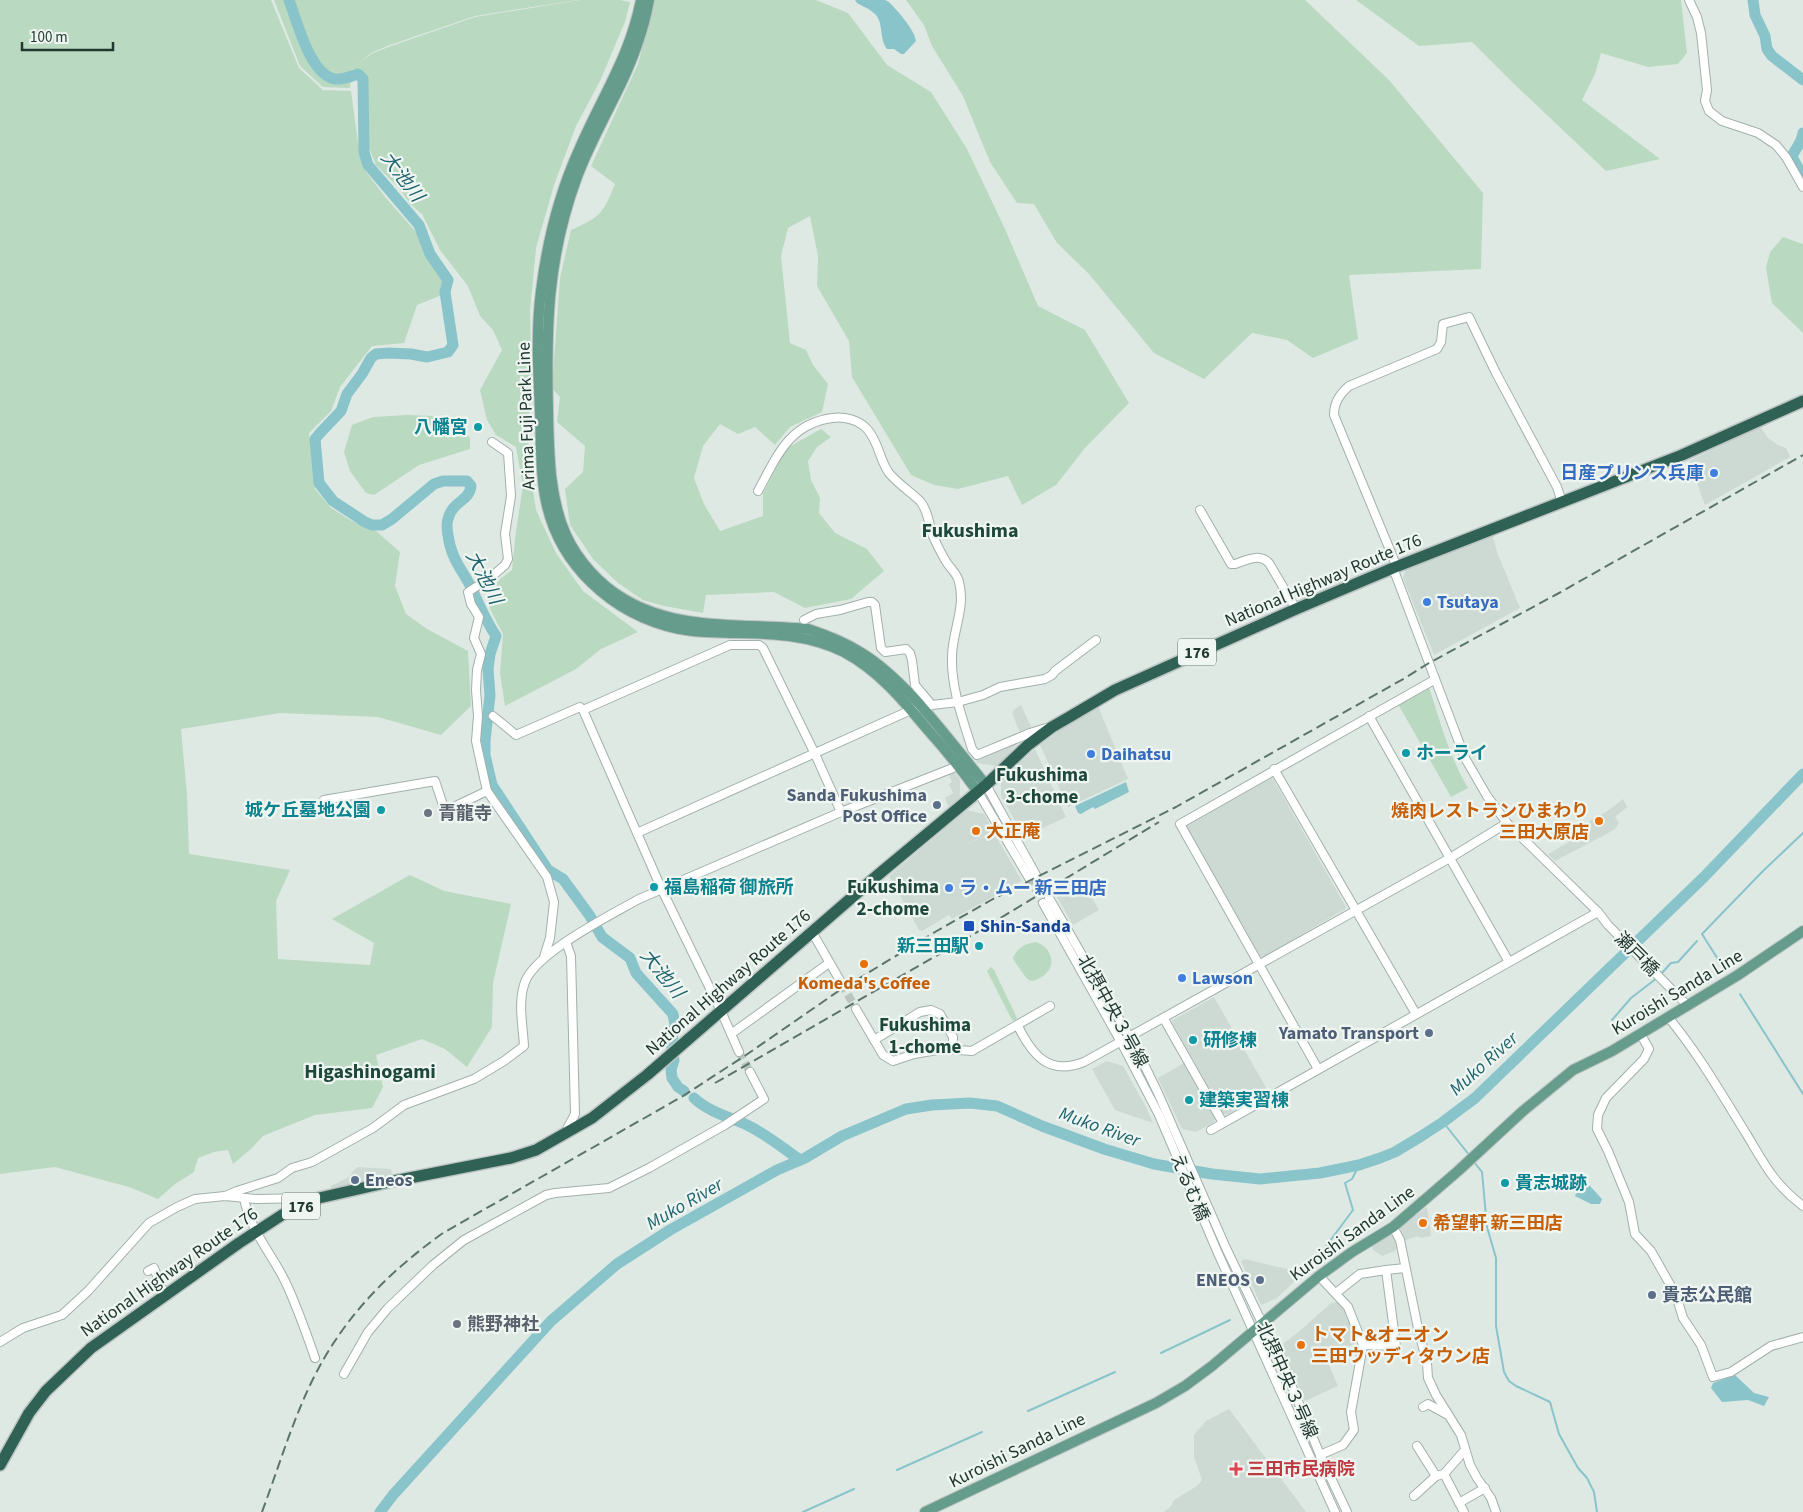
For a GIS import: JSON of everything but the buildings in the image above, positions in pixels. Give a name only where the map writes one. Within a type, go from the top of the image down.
[{"type":"highway","name":"National Highway Route 176","points":[[0,1465],[29,1413],[61,1375],[90,1348],[282,1215],[320,1198],[389,1182],[511,1158],[536,1150],[570,1132],[607,1108],[879,874],[982,789],[1028,744],[1052,727],[1115,690],[1296,609],[1682,455],[1803,401]]},
{"type":"main road","name":"Arima Fuji Park Line","points":[[641,0],[632,37],[621,65],[579,148],[568,175],[551,234],[540,295],[538,358],[542,477],[551,520],[559,539],[570,558],[584,576],[603,595],[621,608],[659,624],[680,630],[779,635],[805,639],[823,644],[857,660],[922,708],[957,764],[982,789]]},
{"type":"main road","name":"Arima Fuji Park Line","points":[[649,0],[639,40],[629,67],[587,150],[576,178],[566,209],[553,264],[549,297],[547,356],[549,447],[554,497],[566,535],[576,554],[608,588],[624,599],[646,610],[684,621],[808,629],[861,653],[882,668],[922,708],[982,789]]},
{"type":"main road","name":"Kuroishi Sanda Line","points":[[926,1512],[1156,1403],[1185,1386],[1254,1332],[1319,1276],[1352,1252],[1393,1227],[1523,1111],[1573,1070],[1612,1051],[1738,975],[1803,931]]},
{"type":"street","points":[[1689,0],[1698,16],[1707,90],[1705,101],[1709,111],[1722,121],[1758,133],[1776,145],[1786,157],[1803,187]]},
{"type":"street","name":"瀬戸橋","points":[[1562,502],[1557,487],[1496,373],[1469,317],[1443,324],[1441,342],[1437,349],[1349,386],[1339,395],[1334,408],[1334,414],[1395,568],[1434,680],[1465,758],[1487,796],[1507,823],[1598,912],[1608,925],[1687,1005]]},
{"type":"street","points":[[758,491],[787,440],[807,425],[819,420],[838,417],[849,419],[867,428],[875,440],[888,471],[924,508],[934,538],[959,581],[960,613],[952,655],[958,702],[972,749],[977,755],[1030,733],[1052,727]]},
{"type":"street","points":[[492,442],[508,453],[511,496],[505,534],[508,559],[505,565],[490,578],[468,592],[469,599],[479,618],[474,638],[481,654],[476,670],[479,716],[476,741],[488,792],[547,877],[554,902],[550,938],[544,957]]},
{"type":"street","points":[[1200,510],[1231,564],[1259,557],[1264,558],[1269,563],[1296,609]]},
{"type":"street","points":[[804,620],[816,614],[872,602],[875,605],[881,648],[885,652],[906,649],[910,653],[915,685],[922,708]]},
{"type":"street","points":[[637,833],[922,708],[958,702],[1000,687],[1045,679],[1096,640]]},
{"type":"street","points":[[582,710],[730,645],[759,645],[763,648],[841,812]]},
{"type":"street","points":[[1318,1069],[1180,824],[1434,680]]},
{"type":"street","points":[[493,716],[516,735],[580,707],[662,890],[739,1052]]},
{"type":"street","points":[[1369,716],[1509,962]]},
{"type":"street","points":[[225,1196],[278,1178],[292,1168],[312,1162],[373,1128],[404,1105],[474,1079],[504,1061],[524,1046],[522,1001],[524,984],[529,974],[544,957],[584,931],[639,899],[841,812],[953,768],[957,764]]},
{"type":"street","points":[[1274,769],[1416,1014]]},
{"type":"street","points":[[324,800],[435,781],[445,812],[488,792]]},
{"type":"street","points":[[982,789],[1033,876]]},
{"type":"street","points":[[1018,1026],[1029,1047],[1049,1064],[1066,1067],[1077,1065],[1164,1019],[1356,911],[1450,858],[1507,823]]},
{"type":"street","name":"北摂中央３号線","points":[[1163,1124],[1046,900],[1129,1038],[1158,1093],[1172,1127]]},
{"type":"street","points":[[1211,1130],[1598,912]]},
{"type":"street","points":[[812,932],[842,984]]},
{"type":"street","points":[[566,942],[571,956],[575,1114],[568,1127],[570,1132]]},
{"type":"street","points":[[731,1034],[829,963]]},
{"type":"street","points":[[856,1009],[882,1055],[893,1060],[923,1052],[953,1049],[972,1051],[1050,1006]]},
{"type":"street","points":[[874,1040],[920,1012],[931,1010],[940,1014],[953,1037],[953,1049]]},
{"type":"street","points":[[1668,1017],[1689,1041],[1773,1178],[1792,1198],[1803,1206]]},
{"type":"street","points":[[1164,1019],[1223,1123]]},
{"type":"street","points":[[1640,1033],[1649,1049],[1644,1059],[1606,1098],[1598,1114],[1597,1129],[1629,1202],[1635,1234],[1651,1250],[1676,1295],[1683,1318],[1701,1345],[1713,1378],[1731,1372],[1771,1346],[1803,1337]]},
{"type":"street","points":[[344,1374],[368,1332],[388,1308],[432,1265],[464,1240],[546,1195],[555,1192],[609,1188],[649,1168],[725,1125],[764,1099],[750,1072]]},
{"type":"street","name":"えるむ橋","points":[[1163,1124],[1217,1251]]},
{"type":"street","name":"えるむ橋","points":[[1172,1127],[1226,1248]]},
{"type":"street","points":[[0,1342],[22,1328],[62,1315],[88,1291],[149,1223],[177,1207],[195,1199],[225,1196],[244,1198],[320,1198]]},
{"type":"street","points":[[244,1198],[246,1210],[255,1232],[285,1281],[301,1317],[314,1358]]},
{"type":"street","points":[[1393,1227],[1400,1240],[1428,1378],[1436,1395],[1461,1434],[1465,1450],[1477,1478],[1492,1498],[1496,1512]]},
{"type":"street","name":"北摂中央３号線","points":[[1226,1248],[1288,1377],[1320,1455],[1347,1512]]},
{"type":"street","name":"北摂中央３号線","points":[[1217,1251],[1335,1512]]},
{"type":"street","points":[[148,1271],[154,1268],[165,1296]]},
{"type":"street","points":[[1336,1294],[1360,1274],[1405,1268]]},
{"type":"street","points":[[1363,1345],[1396,1346],[1386,1270]]},
{"type":"street","points":[[1319,1276],[1348,1307],[1363,1345],[1351,1412],[1354,1430],[1343,1445],[1320,1455]]},
{"type":"street","points":[[1423,1407],[1428,1404],[1450,1416]]},
{"type":"street","points":[[1417,1446],[1440,1475],[1464,1512]]},
{"type":"street","points":[[1414,1496],[1440,1475],[1465,1450]]},
{"type":"street","points":[[1459,1503],[1485,1488]]},
{"type":"shaded area","points":[[1760,426],[1768,438],[1786,448],[1790,457],[1705,505],[1689,461]]},
{"type":"shaded area","points":[[1492,533],[1497,552],[1520,608],[1434,655],[1403,578],[1406,569]]},
{"type":"shaded area","points":[[1021,705],[1033,731],[1021,735],[1012,713]]},
{"type":"shaded area","points":[[1098,706],[1128,779],[1068,807],[1040,745],[1068,724]]},
{"type":"shaded area","points":[[1018,742],[1005,759],[996,766],[976,761],[978,758]]},
{"type":"shaded area","points":[[1035,749],[1066,817],[1024,837],[1001,796],[1001,780]]},
{"type":"shaded area","points":[[952,770],[960,779],[960,797],[949,807],[945,798],[953,793],[949,784],[952,782],[948,773]]},
{"type":"shaded area","points":[[1269,776],[1272,777],[1346,907],[1263,957],[1260,956],[1186,824]]},
{"type":"shaded area","points":[[1623,799],[1627,807],[1615,817],[1619,823],[1614,830],[1555,861],[1548,854],[1588,831],[1585,824]]},
{"type":"shaded area","points":[[967,810],[984,814],[994,832],[958,847],[994,833],[1022,881],[952,919],[949,915],[922,931],[919,930],[889,876]]},
{"type":"shaded area","points":[[1083,882],[1099,910],[1073,925],[1057,897]]},
{"type":"shaded area","points":[[1214,997],[1268,1091],[1227,1115],[1223,1113],[1172,1022]]},
{"type":"shaded area","points":[[1107,1061],[1123,1066],[1153,1123],[1115,1110],[1092,1069]]},
{"type":"shaded area","name":"建築実習棟","points":[[1184,1063],[1215,1119],[1214,1122],[1196,1132],[1182,1129],[1158,1078]]},
{"type":"shaded area","name":"Eneos","points":[[358,1167],[391,1169],[392,1175],[331,1189],[331,1186],[349,1177]]},
{"type":"shaded area","points":[[1427,1207],[1431,1236],[1420,1238],[1418,1236],[1403,1241],[1400,1227]]},
{"type":"shaded area","points":[[1392,1234],[1397,1244],[1397,1248],[1394,1251],[1382,1256],[1373,1250],[1371,1245]]},
{"type":"shaded area","points":[[1245,1259],[1291,1270],[1300,1276],[1277,1298],[1261,1305],[1241,1261]]},
{"type":"shaded area","points":[[1338,1302],[1345,1309],[1359,1342],[1325,1356],[1338,1386],[1305,1401],[1280,1346],[1331,1303]]},
{"type":"shaded area","name":"三田市民病院","points":[[1229,1409],[1306,1512],[1164,1512],[1171,1506],[1174,1500],[1197,1486],[1202,1480],[1194,1457],[1194,1435],[1206,1421]]},
{"type":"green space","points":[[0,0],[271,0],[299,68],[323,90],[351,91],[358,143],[366,172],[416,232],[429,260],[443,280],[442,295],[417,305],[404,343],[372,346],[340,387],[331,411],[309,433],[315,489],[331,508],[352,521],[376,531],[400,552],[395,586],[406,614],[427,629],[468,651],[471,706],[441,735],[378,717],[280,713],[181,729],[187,795],[189,854],[290,870],[276,901],[278,959],[370,965],[374,943],[332,919],[410,875],[444,891],[511,904],[493,983],[492,1027],[467,1067],[445,1049],[422,1039],[376,1055],[383,1087],[372,1108],[315,1115],[263,1136],[233,1164],[228,1150],[214,1152],[198,1158],[194,1172],[175,1184],[158,1199],[129,1187],[55,1167],[0,1174]]},
{"type":"green space","points":[[274,0],[578,0],[475,16],[390,45],[371,53],[356,65],[371,54],[475,17],[580,0],[620,0],[630,2],[625,22],[600,81],[576,126],[554,185],[536,248],[530,311],[531,359],[528,459],[536,510],[556,553],[583,591],[638,632],[601,649],[576,669],[505,706],[500,673],[503,634],[490,609],[486,590],[512,570],[523,486],[516,447],[496,435],[487,420],[480,390],[502,350],[493,330],[480,316],[468,286],[440,250],[422,214],[410,204],[400,189],[376,165],[369,148],[365,79],[359,73],[354,72],[352,68],[350,88],[323,87],[300,66]]},
{"type":"green space","points":[[655,0],[816,0],[848,13],[887,65],[931,92],[967,149],[1005,229],[1038,306],[1085,330],[1129,403],[1085,448],[1056,485],[1022,505],[1008,476],[958,489],[934,485],[911,475],[852,377],[849,341],[817,286],[818,256],[810,216],[788,228],[781,256],[790,343],[806,350],[813,365],[828,384],[822,412],[790,427],[775,445],[755,427],[738,434],[720,424],[703,446],[694,478],[704,504],[720,531],[763,516],[763,493],[787,448],[821,429],[831,437],[817,447],[808,461],[811,480],[820,498],[819,513],[835,533],[867,549],[884,571],[851,599],[805,608],[774,592],[706,595],[703,613],[664,606],[643,600],[618,583],[593,559],[570,525],[565,489],[583,472],[585,446],[557,422],[560,397],[552,388],[560,278],[571,230],[595,218],[607,202],[615,184],[591,166],[638,64]]},
{"type":"green space","points":[[906,0],[1305,0],[1389,80],[1483,193],[1481,269],[1349,275],[1358,339],[1313,358],[1287,340],[1252,333],[1204,379],[1154,353],[1089,274],[1057,243],[1034,204],[1017,203],[990,162],[963,96],[932,46],[924,25]]},
{"type":"green space","points":[[1356,0],[1681,0],[1687,53],[1678,64],[1648,67],[1601,53],[1595,74],[1582,100],[1660,159],[1606,171],[1472,42],[1419,46]]},
{"type":"green space","points":[[1783,237],[1803,244],[1803,333],[1772,303],[1766,268],[1770,252]]},
{"type":"green space","points":[[407,415],[459,417],[463,419],[464,432],[470,438],[470,449],[419,465],[374,495],[366,493],[350,471],[344,452],[352,425],[373,417]]},
{"type":"green space","points":[[1429,687],[1450,751],[1468,788],[1451,797],[1398,704]]},
{"type":"green space","points":[[1036,942],[1042,945],[1049,953],[1051,964],[1046,974],[1032,981],[1025,977],[1013,958],[1022,947]]},
{"type":"green space","points":[[991,967],[1017,1018],[1015,1021],[1012,1020],[987,971]]},
{"type":"water","points":[[855,0],[885,0],[889,2],[909,26],[916,41],[904,54],[894,49],[887,49],[883,41],[878,18],[873,12]]},
{"type":"water","points":[[1126,782],[1129,792],[1095,809],[1093,807],[1081,814],[1078,813],[1075,806]]},
{"type":"water","points":[[1587,1185],[1602,1199],[1600,1204],[1591,1204],[1575,1196],[1576,1193]]},
{"type":"water","points":[[1735,1375],[1754,1393],[1769,1397],[1764,1406],[1748,1400],[1722,1402],[1711,1388],[1713,1383]]},
{"type":"waterway","name":"大池川","points":[[289,0],[300,33],[318,68],[326,75],[335,79],[358,74],[363,79],[364,152],[368,165],[419,225],[430,254],[448,280],[445,292],[453,345],[448,352],[427,357],[389,353],[376,354],[371,358],[347,394],[341,411],[315,439],[319,483],[333,501],[372,525],[382,525],[392,519],[434,484],[443,481],[467,481],[471,486],[467,495],[450,513],[447,527],[455,558],[496,636],[490,654],[488,669],[490,695],[485,741],[485,755],[492,785],[548,870],[563,879],[590,916],[602,937],[630,958],[636,973],[673,1014],[675,1025],[671,1044],[674,1060],[671,1070],[672,1078],[678,1087],[684,1091]]},
{"type":"waterway","points":[[1753,0],[1755,15],[1765,36],[1767,49],[1772,56],[1803,80]]},
{"type":"waterway","points":[[1803,133],[1801,141],[1792,157],[1803,177]]},
{"type":"waterway","name":"Muko River","points":[[380,1512],[393,1495],[551,1321],[617,1264],[670,1230],[777,1170],[805,1158],[842,1136],[906,1109],[932,1105],[970,1103],[997,1106],[1042,1126],[1104,1149],[1154,1164],[1212,1174],[1260,1179],[1320,1173],[1359,1165],[1395,1152],[1443,1122],[1475,1098],[1704,877],[1803,774]]},
{"type":"waterway","points":[[1721,964],[1702,934],[1803,833]]},
{"type":"waterway","points":[[1661,974],[1671,963],[1678,962],[1697,941]]},
{"type":"waterway","points":[[1612,1020],[1631,998],[1657,978]]},
{"type":"waterway","points":[[1740,994],[1803,1094]]},
{"type":"waterway","name":"大池川","points":[[694,1098],[713,1111],[761,1133],[800,1160]]},
{"type":"waterway","points":[[1443,1122],[1470,1156]]},
{"type":"waterway","points":[[1474,1162],[1482,1172],[1487,1227],[1496,1258],[1496,1326],[1504,1372],[1509,1381],[1516,1386],[1550,1402],[1559,1434],[1594,1492],[1597,1512]]},
{"type":"waterway","points":[[1315,1261],[1353,1210],[1345,1183],[1352,1179],[1359,1165]]},
{"type":"waterway","points":[[1161,1353],[1230,1320]]},
{"type":"waterway","points":[[1028,1411],[1115,1372]]},
{"type":"waterway","points":[[897,1470],[982,1432]]},
{"type":"waterway","points":[[803,1512],[854,1489]]},
{"type":"tunnel","points":[[1036,875],[1049,898]]},
{"type":"tunnel","points":[[1029,878],[1043,903]]},
{"type":"tunnel","points":[[842,984],[856,1009]]},
{"type":"tunnel","points":[[739,1052],[750,1072]]},
{"type":"railway","points":[[262,1512],[304,1399],[323,1360],[337,1338],[351,1318],[384,1282],[443,1233],[683,1096],[840,990],[935,932],[993,899],[1176,807],[1429,663],[1559,593],[1803,455]]},
{"type":"railway","points":[[715,1083],[974,934],[1159,822]]},
{"type":"place","name":"八幡宮","points":[[478,427]]},
{"type":"place","name":"日産プリンス兵庫","points":[[1714,473]]},
{"type":"place","name":"Tsutaya","points":[[1427,602]]},
{"type":"place","name":"ホーライ","points":[[1406,753]]},
{"type":"place","name":"Daihatsu","points":[[1091,754]]},
{"type":"place","name":"Sanda Fukushima Post Office","points":[[937,805]]},
{"type":"place","name":"城ケ丘墓地公園","points":[[381,810]]},
{"type":"place","name":"青龍寺","points":[[428,813]]},
{"type":"place","name":"焼肉レストランひまわり 三田大原店","points":[[1599,821]]},
{"type":"place","name":"大正庵","points":[[976,831]]},
{"type":"place","name":"福島稲荷 御旅所","points":[[654,887]]},
{"type":"place","name":"ラ・ムー 新三田店","points":[[949,888]]},
{"type":"place","name":"Shin-Sanda","points":[[969,926]]},
{"type":"place","name":"新三田駅","points":[[979,946]]},
{"type":"place","name":"Komeda's Coffee","points":[[864,964]]},
{"type":"place","name":"Lawson","points":[[1182,978]]},
{"type":"place","name":"Yamato Transport","points":[[1429,1033]]},
{"type":"place","name":"研修棟","points":[[1193,1040]]},
{"type":"place","name":"建築実習棟","points":[[1189,1100]]},
{"type":"place","name":"Eneos","points":[[355,1180]]},
{"type":"place","name":"貴志城跡","points":[[1505,1183]]},
{"type":"place","name":"希望軒 新三田店","points":[[1423,1223]]},
{"type":"place","name":"ENEOS","points":[[1260,1280]]},
{"type":"place","name":"貴志公民館","points":[[1652,1295]]},
{"type":"place","name":"熊野神社","points":[[457,1324]]},
{"type":"place","name":"トマト&オニオン 三田ウッディタウン店","points":[[1301,1345]]},
{"type":"place","name":"三田市民病院","points":[[1236,1469]]},
{"type":"district","name":"Fukushima","points":[[970,530]]},
{"type":"district","name":"Fukushima 3-chome","points":[[1042,785]]},
{"type":"district","name":"Fukushima 2-chome","points":[[893,897]]},
{"type":"district","name":"Fukushima 1-chome","points":[[925,1035]]},
{"type":"district","name":"Higashinogami","points":[[370,1071]]}]
